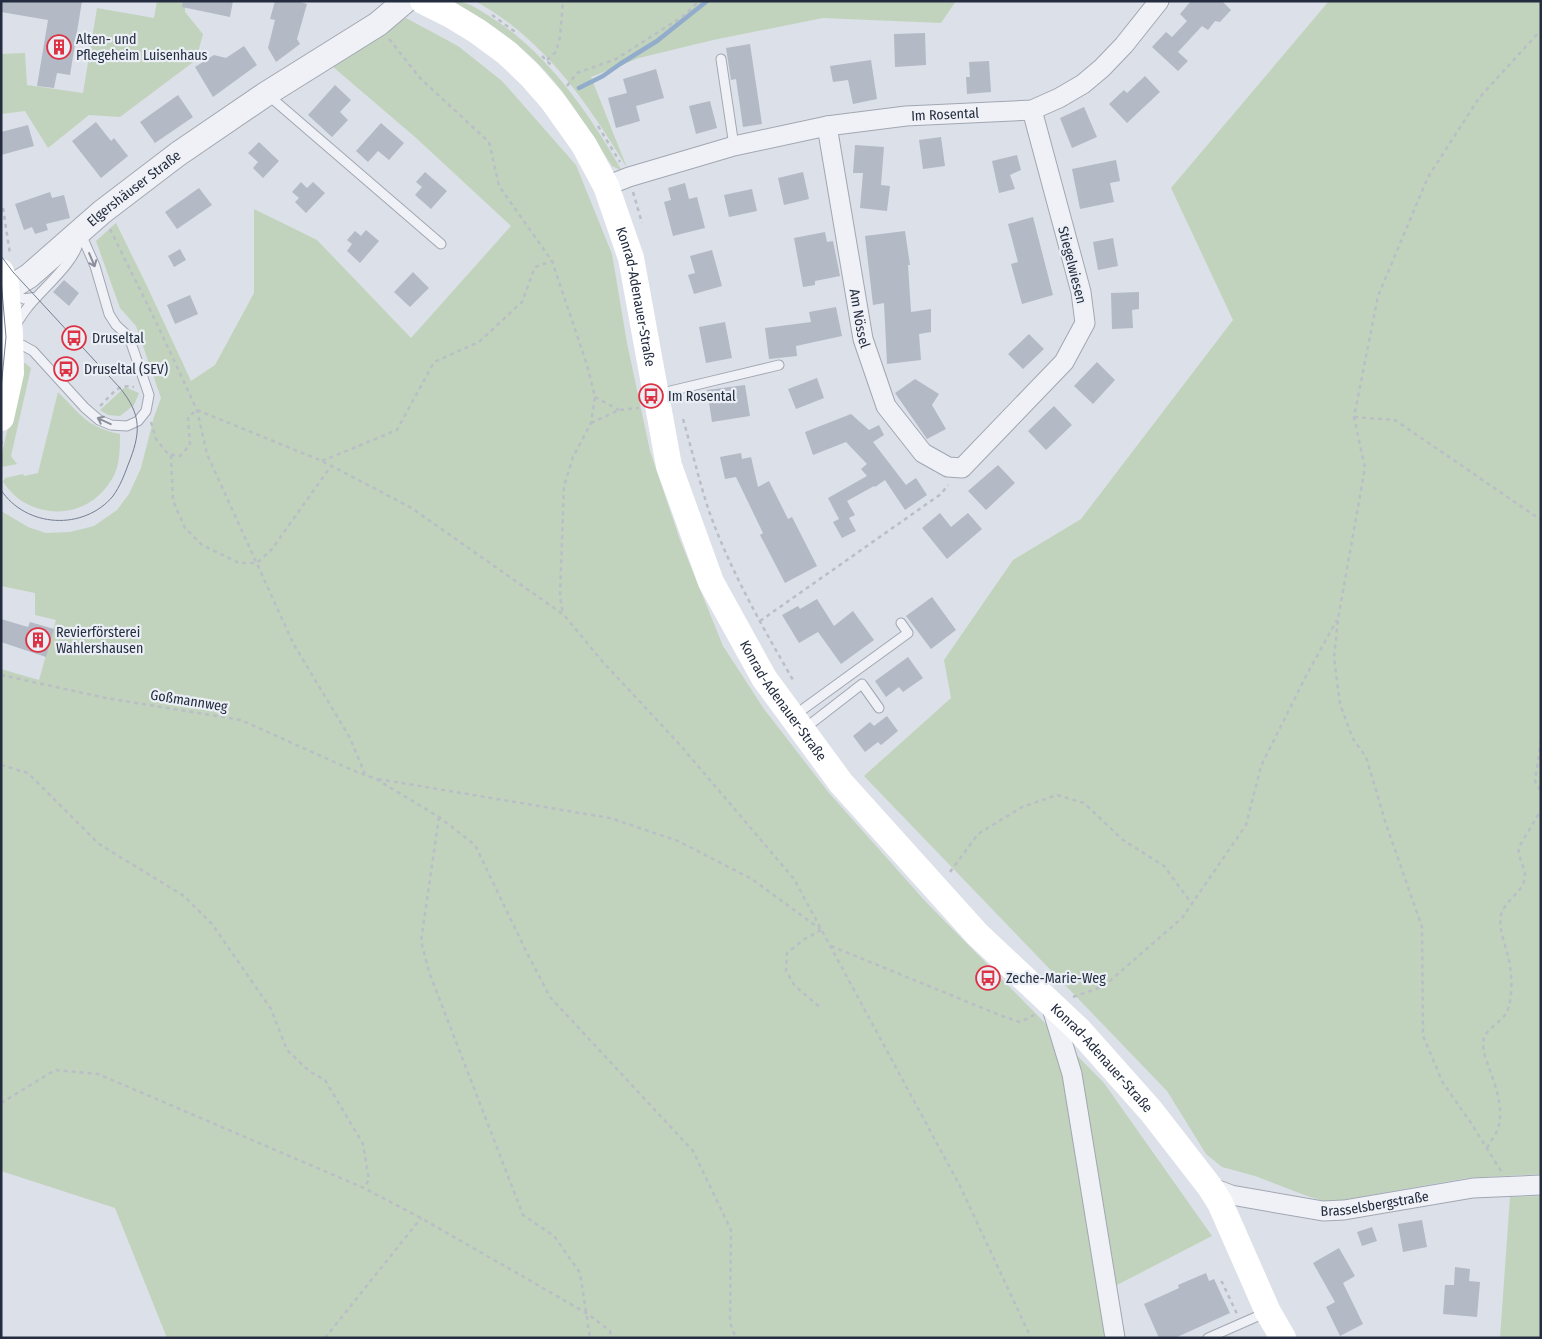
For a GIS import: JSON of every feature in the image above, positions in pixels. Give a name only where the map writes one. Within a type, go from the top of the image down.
[{"type":"main road","name":"Konrad-Adenauer-Straße","points":[[423,1],[477,31],[507,53],[552,100],[584,146],[617,182],[631,258],[663,397],[670,466],[711,582],[764,678],[841,783],[976,934],[1078,1030],[1151,1111],[1210,1187],[1220,1203],[1268,1312],[1283,1338]]},
{"type":"main road","points":[[1,418],[11,373],[7,347],[4,279]]},
{"type":"street","name":"Elgershäuser Straße","points":[[4,279],[16,284],[29,276],[102,212],[178,154],[266,94],[378,24],[405,1]]},
{"type":"street","name":"Im Rosental","points":[[617,182],[734,146],[828,126],[906,116],[1032,110],[1059,98],[1083,84],[1124,45],[1159,1]]},
{"type":"street","name":"Stiegelwiesen","points":[[962,468],[1064,362],[1085,323],[1081,292],[1032,110]]},
{"type":"street","name":"Am Nössel","points":[[828,126],[863,338],[886,406],[923,453],[948,467],[962,468]]},
{"type":"street","points":[[1051,1004],[1072,1074],[1115,1338]]},
{"type":"street","name":"Brasselsbergstraße","points":[[1210,1187],[1231,1195],[1323,1211],[1344,1210],[1473,1188],[1541,1185]]},
{"type":"lane","points":[[721,59],[734,146]]},
{"type":"lane","points":[[266,94],[441,244]]},
{"type":"lane","points":[[7,347],[37,296],[73,256],[78,245],[80,232]]},
{"type":"lane","points":[[7,347],[22,345],[33,352],[99,420],[111,425],[127,426],[138,422],[146,411],[149,395],[129,337],[116,325],[109,314],[95,266],[80,232]]},
{"type":"lane","points":[[4,279],[10,291],[19,297],[24,299],[37,296]]},
{"type":"lane","points":[[663,397],[779,365]]},
{"type":"lane","points":[[797,724],[908,633],[901,623]]},
{"type":"lane","points":[[797,724],[862,684],[879,708]]},
{"type":"lane","points":[[1208,1338],[1268,1312]]},
{"type":"path","points":[[552,67],[547,60],[556,52],[560,38],[563,1]]},
{"type":"path","points":[[567,86],[577,73],[616,59],[682,17],[699,1]]},
{"type":"path","points":[[378,24],[421,78],[489,142],[498,186],[552,261],[587,365],[595,397],[591,423],[573,457],[564,486],[560,596],[564,615]]},
{"type":"path","points":[[1509,1187],[1487,1148],[1443,1083],[1423,1036],[1422,927],[1386,824],[1366,757],[1354,739],[1340,704],[1334,658],[1338,619],[1365,468],[1354,418],[1378,296],[1428,177],[1479,98],[1541,30]]},
{"type":"path","points":[[562,80],[572,92]]},
{"type":"path","points":[[598,126],[617,182],[643,223]]},
{"type":"path","points":[[102,212],[158,324],[197,410],[207,454],[293,642],[350,738],[365,774]]},
{"type":"path","points":[[322,462],[397,430],[434,362],[479,342],[522,302],[535,266],[552,261]]},
{"type":"path","points":[[92,414],[114,392],[125,385],[135,387],[149,395]]},
{"type":"path","points":[[595,397],[619,410]]},
{"type":"path","points":[[591,423],[619,410],[663,397],[725,550],[760,621],[794,681]]},
{"type":"path","points":[[153,425],[156,439],[168,454],[180,456],[190,445],[188,417],[197,410]]},
{"type":"path","points":[[197,410],[332,466],[410,507],[564,615],[602,661],[681,746],[794,879],[960,1186],[1031,1338]]},
{"type":"path","points":[[1354,418],[1395,420],[1541,520]]},
{"type":"path","points":[[172,455],[173,501],[185,528],[202,545],[239,563],[257,563],[272,549],[332,466]]},
{"type":"path","points":[[760,621],[941,494],[962,468]]},
{"type":"path","points":[[831,946],[1020,1022],[1051,1004],[1104,986],[1182,918],[1246,825],[1261,766],[1307,674],[1338,619]]},
{"type":"path","name":"Goßmannweg","points":[[1,675],[106,698],[242,720],[376,779]]},
{"type":"path","points":[[1541,740],[1535,781],[1541,792]]},
{"type":"path","points":[[1,765],[28,773],[99,844],[184,896],[212,924],[271,1009],[287,1050],[309,1071],[325,1080],[363,1144],[370,1180],[364,1188]]},
{"type":"path","points":[[376,779],[610,818],[678,841],[752,879],[821,930]]},
{"type":"path","points":[[376,779],[439,817],[475,845],[550,997],[693,1151],[731,1230],[730,1323],[736,1338]]},
{"type":"path","points":[[946,877],[978,834],[1022,807],[1057,795],[1084,803],[1123,840],[1164,866],[1192,904]]},
{"type":"path","points":[[1487,1148],[1497,1130],[1501,1111],[1484,1053],[1484,1038],[1490,1029],[1501,1021],[1508,1009],[1510,995],[1510,972],[1501,930],[1501,914],[1521,889],[1525,876],[1518,852],[1519,847],[1541,810]]},
{"type":"path","points":[[439,817],[421,942],[429,972],[523,1216],[554,1236],[580,1273],[588,1314],[590,1338]]},
{"type":"path","points":[[821,930],[803,940],[787,953],[786,971],[795,986],[822,1009]]},
{"type":"path","points":[[1,1104],[55,1070],[98,1074],[364,1188],[421,1218],[588,1314],[610,1331],[611,1338]]},
{"type":"path","points":[[325,1338],[421,1218]]},
{"type":"path","points":[[1221,1283],[1236,1311]]},
{"type":"green space","points":[[157,1],[185,1],[185,12],[203,34],[196,60],[120,117],[89,115],[48,148],[25,111],[1,114],[1,54],[25,53],[27,85],[83,93],[97,8],[154,18]]},
{"type":"green space","points":[[451,1],[462,2],[476,8],[530,47],[565,85],[581,106],[622,171],[612,166],[564,94],[536,61],[502,32]]},
{"type":"green space","points":[[475,1],[956,1],[941,23],[823,18],[713,40],[639,58],[591,77],[627,168],[580,96],[543,53],[499,16]]},
{"type":"green space","points":[[1329,1],[1541,1],[1541,1174],[1467,1178],[1342,1200],[1324,1201],[1255,1176],[1222,1167],[1206,1154],[1167,1091],[864,776],[951,698],[944,660],[1013,560],[1081,519],[1233,320],[1171,188]]},
{"type":"green space","points":[[406,18],[458,46],[502,81],[576,165],[612,254],[627,343],[650,451],[680,540],[723,646],[764,709],[829,793],[925,901],[1104,1083],[1212,1236],[1113,1287],[1122,1338],[167,1338],[115,1208],[1,1171],[1,669],[39,680],[56,620],[35,615],[35,593],[1,586],[1,511],[28,527],[46,533],[70,532],[94,526],[117,510],[129,494],[141,468],[154,417],[161,398],[136,326],[120,308],[96,241],[116,223],[191,381],[215,365],[254,293],[254,209],[317,240],[411,338],[511,226],[415,137],[332,66]]},
{"type":"green space","points":[[25,363],[31,368],[11,456],[17,464],[2,467],[1,457],[23,364]]},
{"type":"green space","points":[[125,387],[139,393],[134,405],[120,416],[108,415],[100,410]]},
{"type":"green space","points":[[58,392],[79,414],[92,424],[120,434],[120,451],[117,469],[112,479],[95,499],[73,509],[49,511],[25,503],[13,494],[3,482],[5,478],[38,473]]},
{"type":"green space","points":[[1541,1196],[1541,1338],[1500,1338],[1510,1197]]},
{"type":"building","name":"Alten- und Pflegeheim Luisenhaus","points":[[1,1],[82,1],[70,75],[57,73],[54,88],[37,86],[48,20],[1,12]]},
{"type":"building","points":[[183,1],[233,1],[230,17],[182,7]]},
{"type":"building","points":[[275,1],[297,1],[307,4],[297,39],[300,44],[276,62],[268,48],[275,20],[270,19]]},
{"type":"building","points":[[1191,1],[1222,1],[1231,10],[1220,22],[1215,21],[1208,30],[1202,26],[1178,52],[1188,61],[1178,71],[1152,47],[1166,32],[1172,37],[1187,21],[1180,14]]},
{"type":"building","points":[[925,33],[926,65],[895,67],[894,34]]},
{"type":"building","points":[[750,44],[762,124],[743,127],[736,79],[731,80],[726,48]]},
{"type":"building","points":[[244,46],[257,65],[213,97],[195,67],[214,55],[226,58]]},
{"type":"building","points":[[871,60],[877,99],[853,104],[848,80],[833,82],[830,66]]},
{"type":"building","points":[[989,61],[991,92],[967,94],[966,77],[970,77],[969,62]]},
{"type":"building","points":[[656,69],[664,98],[636,106],[640,121],[616,128],[608,98],[627,93],[623,79]]},
{"type":"building","points":[[1145,76],[1160,92],[1127,123],[1109,104],[1124,90],[1127,93]]},
{"type":"building","points":[[335,85],[351,100],[340,112],[348,120],[332,137],[308,115]]},
{"type":"building","points":[[178,95],[193,117],[155,143],[140,122]]},
{"type":"building","points":[[710,101],[717,128],[696,134],[689,106]]},
{"type":"building","points":[[1084,107],[1097,137],[1072,148],[1060,118]]},
{"type":"building","points":[[96,122],[111,141],[114,138],[128,156],[101,178],[72,141]]},
{"type":"building","points":[[381,123],[404,143],[389,160],[378,151],[368,162],[356,151]]},
{"type":"building","points":[[28,125],[34,146],[1,155],[1,132]]},
{"type":"building","points":[[941,137],[945,166],[923,169],[919,140]]},
{"type":"building","points":[[259,142],[279,161],[263,178],[253,168],[258,162],[248,153]]},
{"type":"building","points":[[855,145],[884,147],[881,185],[890,186],[887,211],[860,208],[863,173],[853,173]]},
{"type":"building","points":[[1017,155],[1021,170],[1010,175],[1015,189],[999,193],[992,161]]},
{"type":"building","points":[[1116,160],[1120,181],[1110,183],[1114,202],[1080,209],[1072,169]]},
{"type":"building","points":[[425,172],[447,191],[431,209],[415,195],[422,187],[416,182]]},
{"type":"building","points":[[803,172],[809,199],[784,205],[778,178]]},
{"type":"building","points":[[301,182],[307,188],[313,182],[325,193],[306,213],[295,202],[299,198],[292,192]]},
{"type":"building","points":[[685,183],[689,199],[697,197],[705,228],[673,236],[664,202],[671,200],[668,188]]},
{"type":"building","points":[[199,188],[212,205],[177,229],[165,212]]},
{"type":"building","points":[[752,189],[757,211],[729,217],[724,195]]},
{"type":"building","points":[[50,192],[52,198],[64,195],[70,218],[46,224],[48,230],[35,234],[32,227],[24,230],[15,204]]},
{"type":"building","points":[[1033,217],[1053,295],[1022,304],[1011,264],[1018,262],[1008,224]]},
{"type":"building","points":[[366,230],[379,241],[360,263],[347,251],[352,244],[347,240],[355,231],[361,236]]},
{"type":"building","points":[[905,231],[910,265],[908,265],[911,312],[931,309],[931,332],[919,334],[921,360],[887,364],[884,303],[873,305],[865,236]]},
{"type":"building","points":[[825,232],[827,242],[833,241],[840,276],[815,281],[815,285],[803,287],[794,238]]},
{"type":"building","points":[[1113,238],[1118,266],[1098,270],[1093,242]]},
{"type":"building","points":[[180,249],[186,260],[174,267],[168,256]]},
{"type":"building","points":[[712,250],[722,286],[694,294],[688,275],[695,273],[690,256]]},
{"type":"building","points":[[413,272],[429,288],[410,307],[394,292]]},
{"type":"building","points":[[64,280],[79,293],[69,306],[53,292]]},
{"type":"building","points":[[1139,292],[1139,309],[1132,310],[1133,328],[1112,329],[1111,293]]},
{"type":"building","points":[[190,295],[198,314],[175,324],[167,305]]},
{"type":"building","points":[[836,307],[842,336],[796,346],[797,356],[769,359],[765,328],[811,322],[809,312]]},
{"type":"building","points":[[725,322],[732,358],[706,363],[699,327]]},
{"type":"building","points":[[1029,334],[1044,349],[1023,369],[1008,354]]},
{"type":"building","points":[[1097,362],[1115,380],[1093,404],[1074,386]]},
{"type":"building","points":[[817,378],[824,398],[796,409],[788,389]]},
{"type":"building","points":[[915,379],[939,394],[932,405],[946,429],[927,439],[895,393]]},
{"type":"building","points":[[745,385],[750,416],[712,422],[707,390]]},
{"type":"building","points":[[1054,406],[1072,425],[1046,450],[1028,431]]},
{"type":"building","points":[[851,414],[869,430],[879,425],[884,435],[873,442],[906,485],[916,478],[927,495],[905,510],[885,480],[847,501],[855,515],[849,518],[856,531],[842,538],[833,522],[839,519],[828,498],[867,476],[861,469],[867,464],[846,442],[813,455],[805,432]]},
{"type":"building","points":[[741,453],[742,459],[751,457],[758,487],[769,481],[788,519],[792,517],[817,566],[785,583],[760,535],[763,533],[736,477],[725,479],[720,457]]},
{"type":"building","points":[[998,465],[1015,483],[986,510],[968,491]]},
{"type":"building","points":[[940,513],[951,527],[968,513],[982,529],[947,559],[922,528]]},
{"type":"building","points":[[932,597],[956,630],[931,649],[906,616]]},
{"type":"building","points":[[817,599],[834,626],[853,611],[874,640],[841,664],[818,632],[799,643],[782,615],[798,606],[800,609]]},
{"type":"building","points":[[1,619],[28,627],[30,622],[54,629],[46,657],[1,642]]},
{"type":"building","points":[[908,657],[923,678],[903,692],[899,687],[886,697],[875,681]]},
{"type":"building","points":[[887,716],[898,731],[881,745],[878,742],[865,752],[853,736],[870,722],[874,726]]},
{"type":"building","points":[[1422,1220],[1427,1247],[1403,1252],[1398,1224]]},
{"type":"building","points":[[1372,1227],[1377,1241],[1362,1246],[1357,1232]]},
{"type":"building","points":[[1339,1248],[1355,1276],[1343,1283],[1363,1324],[1340,1336],[1326,1307],[1335,1302],[1313,1263]]},
{"type":"building","points":[[1455,1267],[1470,1269],[1469,1281],[1480,1282],[1477,1317],[1443,1314],[1445,1285],[1454,1285]]},
{"type":"building","points":[[1206,1273],[1209,1281],[1214,1279],[1230,1313],[1175,1338],[1159,1338],[1144,1304],[1179,1288],[1178,1285]]},
{"type":"waterway","points":[[579,88],[603,76],[657,41],[707,1]]},
{"type":"tram line","points":[[1,256],[13,272],[120,388],[132,407],[137,425],[137,434],[132,454],[118,488],[113,496],[101,507],[87,515],[71,520],[40,518],[25,512],[12,503],[1,490]]},
{"type":"tram line","points":[[1,279],[6,337],[1,389]]},
{"type":"place","name":"Alten- und Pflegeheim Luisenhaus","points":[[59,47]]},
{"type":"place","name":"Druseltal","points":[[74,338]]},
{"type":"place","name":"Druseltal (SEV)","points":[[66,369]]},
{"type":"place","name":"Im Rosental","points":[[651,396]]},
{"type":"place","name":"Revierförsterei Wahlershausen","points":[[38,640]]},
{"type":"place","name":"Zeche-Marie-Weg","points":[[988,978]]}]
